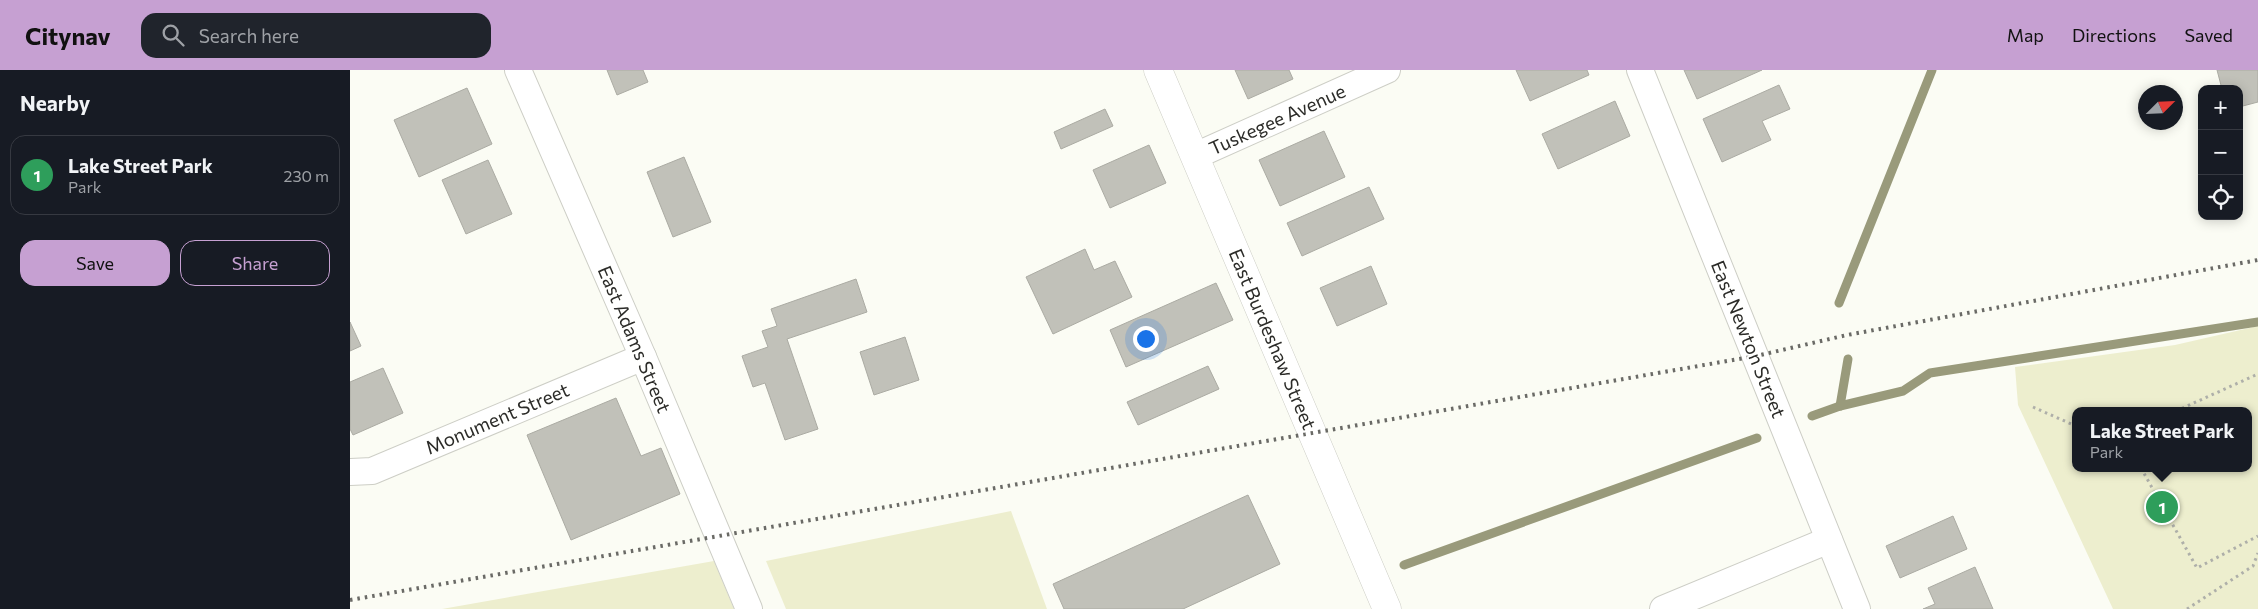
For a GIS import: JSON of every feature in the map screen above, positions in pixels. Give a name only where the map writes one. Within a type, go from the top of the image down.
[{"type":"street","name":"East Adams Street","points":[[518,70],[643,357],[749,609]]},
{"type":"street","name":"East Burdeshaw Street","points":[[1158,70],[1387,609]]},
{"type":"street","name":"Tuskegee Avenue","points":[[1195,156],[1387,70]]},
{"type":"street","name":"East Newton Street","points":[[1640,70],[1857,609]]},
{"type":"street","name":"Monument Street","points":[[350,472],[372,471],[643,357]]},
{"type":"street","points":[[1663,609],[1829,540]]},
{"type":"path","points":[[2185,407],[2258,374]]},
{"type":"path","points":[[2033,407],[2072,424]]},
{"type":"path","points":[[2143,472],[2198,568],[2258,536]]},
{"type":"path","points":[[2187,609],[2253,566],[2258,553]]},
{"type":"green space","points":[[2258,326],[2258,609],[2113,609],[2018,405],[2015,367],[2175,345]]},
{"type":"green space","points":[[1011,511],[1047,609],[786,609],[766,561]]},
{"type":"green space","points":[[714,561],[734,609],[442,609]]},
{"type":"building","points":[[607,70],[643,70],[648,82],[617,95]]},
{"type":"building","points":[[1235,70],[1289,70],[1293,79],[1248,99]]},
{"type":"building","points":[[1516,70],[1587,70],[1589,75],[1530,101]]},
{"type":"building","points":[[1684,70],[1762,70],[1697,99]]},
{"type":"building","points":[[2217,70],[2258,70],[2258,102],[2243,106],[2243,85],[2221,85]]},
{"type":"building","points":[[1779,85],[1790,109],[1762,121],[1771,140],[1722,162],[1703,119]]},
{"type":"building","points":[[467,88],[492,144],[419,177],[394,120]]},
{"type":"building","points":[[1615,101],[1630,136],[1558,169],[1542,134]]},
{"type":"building","points":[[1105,109],[1113,126],[1061,149],[1054,132]]},
{"type":"building","points":[[1324,131],[1345,177],[1280,206],[1259,160]]},
{"type":"building","points":[[1149,145],[1166,183],[1110,208],[1093,170]]},
{"type":"building","points":[[684,157],[711,222],[673,237],[647,172]]},
{"type":"building","points":[[488,160],[512,214],[466,234],[442,180]]},
{"type":"building","points":[[1369,187],[1384,219],[1302,256],[1287,223]]},
{"type":"building","points":[[1085,249],[1094,270],[1115,261],[1132,297],[1053,334],[1026,277]]},
{"type":"building","points":[[1371,266],[1387,304],[1337,326],[1320,288]]},
{"type":"building","points":[[856,279],[867,312],[787,339],[818,429],[785,440],[765,383],[753,387],[742,356],[768,347],[762,331],[777,326],[771,309]]},
{"type":"building","points":[[1216,283],[1233,320],[1126,367],[1110,330]]},
{"type":"building","points":[[350,322],[361,346],[350,351]]},
{"type":"building","points":[[905,337],[919,380],[874,395],[860,352]]},
{"type":"building","points":[[1208,366],[1219,389],[1138,425],[1127,402]]},
{"type":"building","points":[[383,368],[403,413],[353,435],[350,429],[350,382]]},
{"type":"building","points":[[616,398],[641,456],[661,448],[680,494],[571,540],[527,435]]},
{"type":"building","points":[[1248,495],[1280,564],[1183,609],[1064,609],[1053,584]]},
{"type":"building","points":[[1953,516],[1967,549],[1900,578],[1886,546]]},
{"type":"building","points":[[1975,567],[1993,609],[1923,609],[1935,604],[1928,588]]},
{"type":"waterway","points":[[1839,303],[1932,70]]},
{"type":"waterway","points":[[1812,416],[1840,406],[1903,391],[1930,373],[2258,322]]},
{"type":"waterway","points":[[1840,406],[1848,359]]},
{"type":"waterway","points":[[1404,565],[1757,438]]},
{"type":"railway","points":[[350,600],[1756,356],[1847,335],[2258,260]]},
{"type":"place","name":"Lake Street Park","points":[[2162,507]]}]
